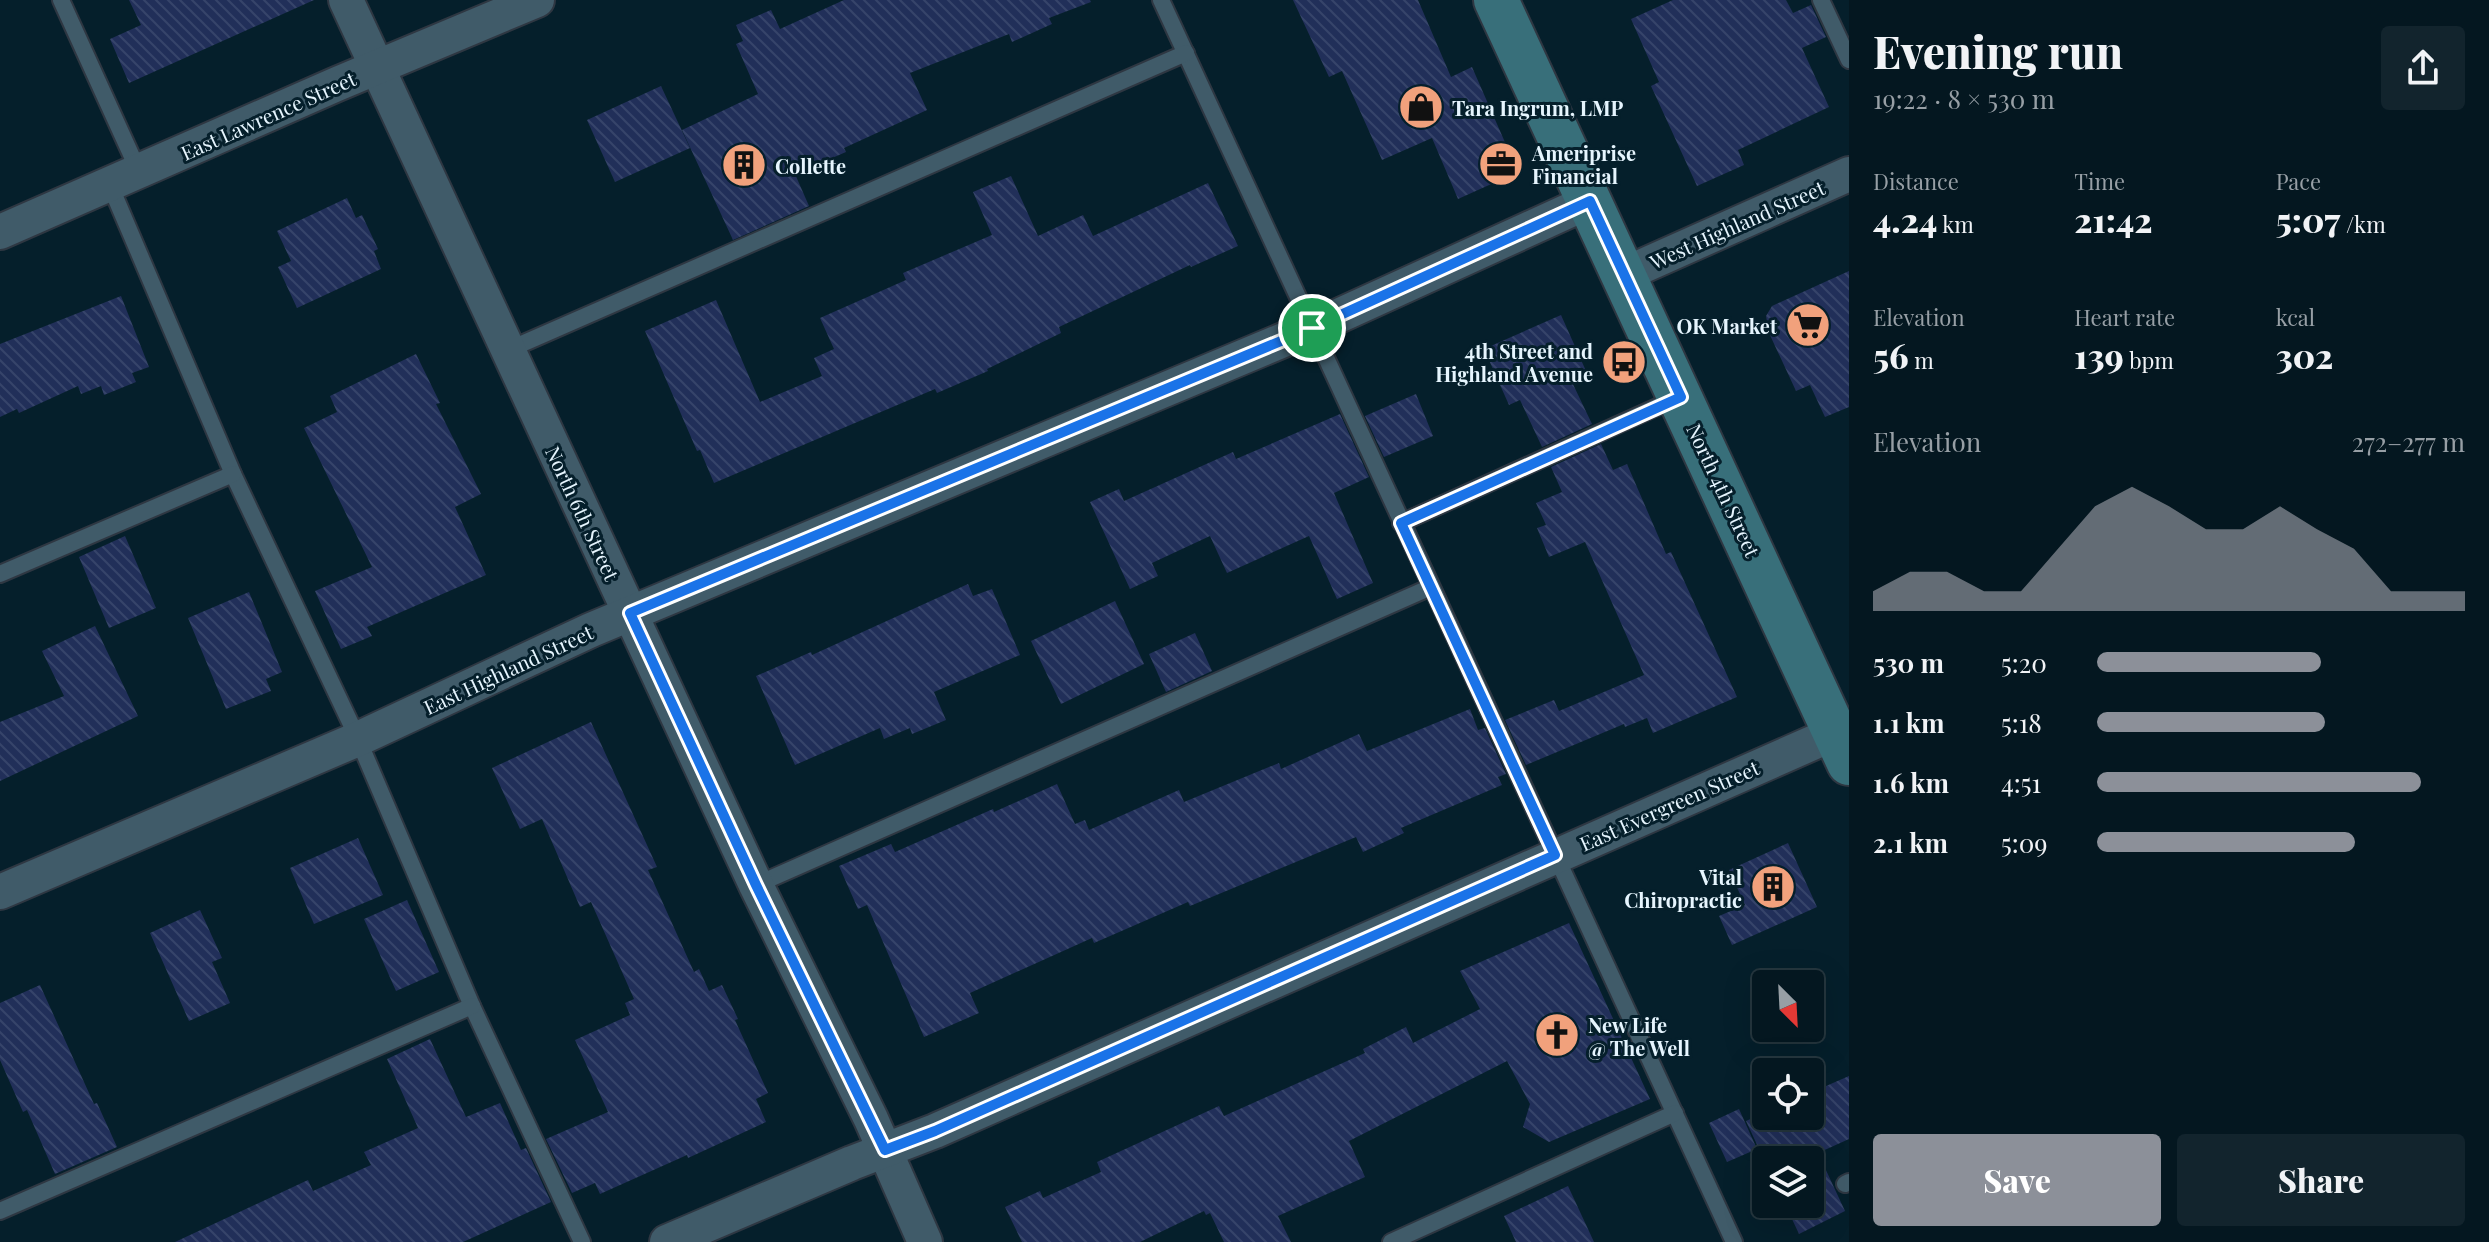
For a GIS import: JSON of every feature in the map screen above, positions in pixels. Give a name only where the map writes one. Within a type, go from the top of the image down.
[{"type":"main road","name":"North 4th Street","points":[[1496,0],[1842,748]]},
{"type":"street","name":"North 6th Street","points":[[346,0],[756,885],[885,1150],[925,1242]]},
{"type":"street","name":"East Lawrence Street","points":[[0,232],[537,0]]},
{"type":"street","name":"West Highland Street","points":[[1625,274],[1849,174]]},
{"type":"street","name":"East Highland Street","points":[[0,892],[358,739],[630,613],[1312,328],[1590,201]]},
{"type":"street","name":"East Evergreen Street","points":[[667,1242],[935,1131],[1555,855],[1842,748]]},
{"type":"lane","points":[[61,0],[233,474],[358,739],[472,1006],[582,1242]]},
{"type":"lane","points":[[1161,0],[1734,1242]]},
{"type":"lane","points":[[1821,0],[1849,60]]},
{"type":"lane","points":[[508,350],[1186,53]]},
{"type":"lane","points":[[1401,523],[1681,397]]},
{"type":"lane","points":[[0,574],[233,474]]},
{"type":"lane","points":[[756,885],[1431,587]]},
{"type":"lane","points":[[0,1211],[472,1006]]},
{"type":"lane","points":[[1391,1242],[1675,1113]]},
{"type":"building","points":[[129,0],[314,0],[129,83],[110,39],[141,25]]},
{"type":"building","points":[[844,0],[1091,2],[1049,18],[1052,24],[1012,42],[1009,34],[910,73],[927,110],[844,148],[846,152],[795,174],[809,206],[733,240],[682,130],[758,94],[736,44],[743,41],[736,25],[771,10],[780,29]]},
{"type":"building","points":[[1293,0],[1418,0],[1451,77],[1472,67],[1518,172],[1458,199],[1432,138],[1382,160],[1342,71],[1329,77]]},
{"type":"building","points":[[1673,0],[1786,0],[1793,13],[1811,5],[1826,37],[1802,48],[1829,107],[1738,150],[1744,165],[1697,186],[1651,86],[1659,82],[1631,19]]},
{"type":"building","points":[[661,86],[690,148],[615,182],[587,120]]},
{"type":"building","points":[[1011,176],[1038,236],[1083,215],[1093,236],[1208,183],[1238,246],[1190,265],[1059,327],[1061,333],[988,371],[937,393],[935,389],[714,483],[645,331],[716,300],[760,402],[822,376],[814,358],[834,349],[820,318],[906,280],[903,273],[992,235],[973,192]]},
{"type":"building","points":[[347,198],[356,218],[362,215],[378,249],[374,251],[381,269],[297,308],[278,267],[291,261],[277,231]]},
{"type":"building","name":"OK Market","points":[[1849,271],[1849,407],[1825,417],[1810,385],[1796,391],[1769,333],[1766,316],[1772,306]]},
{"type":"building","points":[[121,296],[149,367],[132,373],[136,382],[104,395],[101,386],[81,394],[78,386],[19,413],[17,409],[0,417],[0,344]]},
{"type":"building","points":[[1561,315],[1586,371],[1570,378],[1592,424],[1542,447],[1520,400],[1509,405],[1484,349]]},
{"type":"building","points":[[416,354],[440,403],[436,404],[481,494],[455,507],[486,575],[367,627],[372,636],[341,649],[315,591],[372,567],[304,428],[337,412],[330,396]]},
{"type":"building","points":[[1416,394],[1433,436],[1384,457],[1365,416]]},
{"type":"building","points":[[1340,414],[1369,477],[1334,493],[1373,583],[1337,599],[1309,536],[1227,573],[1210,536],[1152,563],[1158,576],[1130,589],[1090,502],[1119,489],[1124,501],[1233,452],[1236,459]]},
{"type":"building","points":[[1601,444],[1613,470],[1627,464],[1666,554],[1671,552],[1737,697],[1653,733],[1647,718],[1625,727],[1624,724],[1526,765],[1505,720],[1554,700],[1559,711],[1644,675],[1585,542],[1549,557],[1537,528],[1546,525],[1536,503],[1562,492],[1551,467]]},
{"type":"building","points":[[125,536],[156,608],[109,628],[79,557]]},
{"type":"building","points":[[968,584],[973,596],[992,589],[1020,655],[934,692],[946,720],[912,734],[910,728],[884,739],[880,728],[795,765],[756,676],[811,652],[812,655]]},
{"type":"building","points":[[249,592],[282,672],[266,679],[271,691],[226,709],[188,618]]},
{"type":"building","points":[[1115,601],[1144,664],[1061,704],[1031,641]]},
{"type":"building","points":[[95,626],[138,716],[0,781],[0,722],[64,696],[42,651]]},
{"type":"building","points":[[1195,633],[1212,671],[1166,692],[1149,654]]},
{"type":"building","points":[[1470,709],[1478,730],[1485,728],[1506,774],[1498,777],[1502,785],[1401,828],[1404,833],[1363,852],[1356,837],[1190,906],[1188,902],[1094,943],[1092,938],[970,993],[979,1013],[924,1037],[867,905],[858,909],[839,866],[891,844],[895,852],[1057,784],[1075,824],[1085,820],[1089,830],[1179,790],[1184,802],[1279,763],[1281,769],[1359,734],[1367,751]]},
{"type":"building","points":[[591,722],[657,867],[648,870],[694,972],[699,969],[709,991],[722,985],[768,1093],[756,1099],[766,1122],[600,1194],[595,1183],[572,1193],[546,1139],[608,1112],[575,1040],[630,1015],[625,1003],[634,999],[591,902],[580,907],[542,819],[520,829],[492,768]]},
{"type":"building","points":[[358,838],[383,895],[314,924],[290,868]]},
{"type":"building","name":"Vital Chiropractic","points":[[1788,843],[1817,907],[1732,945],[1719,916],[1745,905],[1729,870]]},
{"type":"building","points":[[407,900],[439,972],[396,991],[364,919]]},
{"type":"building","points":[[200,910],[222,958],[212,962],[230,1003],[189,1021],[150,933]]},
{"type":"building","points":[[1569,923],[1650,1099],[1549,1142],[1523,1127],[1530,1104],[1507,1061],[1349,1141],[1365,1177],[1278,1216],[1291,1242],[1224,1242],[1210,1213],[1206,1215],[1204,1211],[1140,1242],[1022,1242],[1005,1207],[1040,1191],[1043,1198],[1101,1172],[1097,1162],[1219,1106],[1224,1116],[1365,1053],[1363,1049],[1406,1027],[1413,1043],[1480,1009],[1460,971]]},
{"type":"building","points":[[40,985],[117,1147],[55,1174],[27,1110],[23,1112],[0,1060],[0,1003]]},
{"type":"building","points":[[430,1039],[466,1117],[500,1103],[521,1150],[526,1148],[551,1202],[463,1242],[175,1242],[308,1180],[313,1191],[371,1165],[364,1152],[418,1128],[387,1059]]},
{"type":"building","points":[[1849,1076],[1849,1139],[1824,1150],[1824,1146],[1758,1146],[1746,1121],[1752,1118],[1752,1130],[1824,1130],[1824,1087]]},
{"type":"building","points":[[1739,1109],[1756,1146],[1752,1146],[1752,1151],[1727,1162],[1709,1123]]},
{"type":"building","points":[[1824,1166],[1845,1211],[1799,1234],[1792,1218],[1824,1218]]},
{"type":"building","points":[[1568,1186],[1594,1242],[1516,1242],[1504,1216]]},
{"type":"place","name":"Tara Ingrum, LMP","points":[[1421,107]]},
{"type":"place","name":"Ameriprise Financial","points":[[1501,164]]},
{"type":"place","name":"Collette","points":[[744,165]]},
{"type":"place","name":"OK Market","points":[[1808,325]]},
{"type":"place","name":"4th Street and Highland Avenue","points":[[1624,362]]},
{"type":"place","name":"Vital Chiropractic","points":[[1773,887]]},
{"type":"place","name":"New Life @ The Well","points":[[1557,1035]]},
{"type":"route","points":[[1590,201],[1611,244],[1681,397],[1401,523],[1555,855],[935,1131],[885,1150],[756,885],[630,613],[1312,328],[1590,201]]}]
